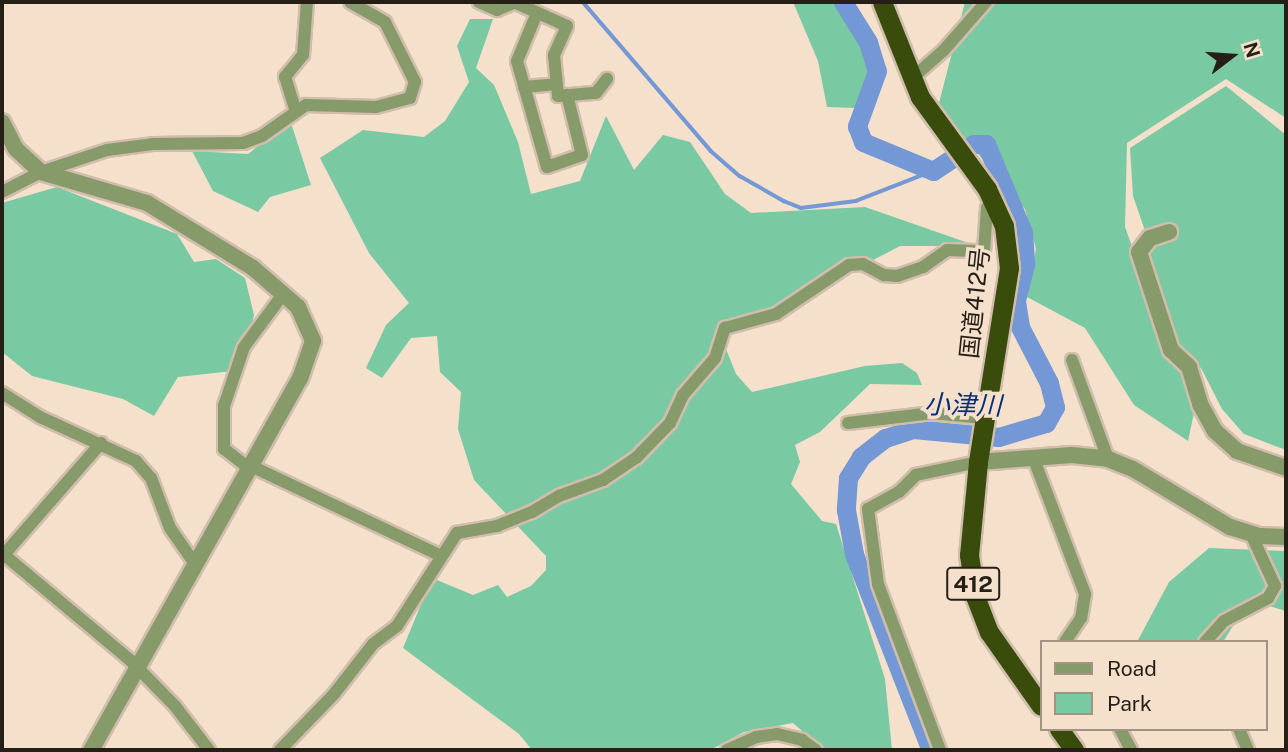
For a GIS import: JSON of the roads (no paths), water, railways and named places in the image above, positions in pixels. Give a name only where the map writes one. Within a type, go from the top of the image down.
[{"type":"highway","name":"国道412号","points":[[882,2],[911,80],[993,197],[1006,237],[1009,268],[969,529],[975,596],[993,639],[1040,705]]},
{"type":"highway","points":[[1060,731],[1074,750]]},
{"type":"street","points":[[295,109],[285,77],[303,55],[307,2]]},
{"type":"street","points":[[479,2],[497,10],[516,2],[567,26],[554,55],[558,96],[596,93],[607,79]]},
{"type":"street","points":[[911,80],[944,50],[986,2]]},
{"type":"street","points":[[2,192],[41,172],[135,145],[248,142],[295,109],[321,102],[376,107],[414,93],[415,82],[385,22],[360,3]]},
{"type":"street","points":[[537,13],[519,48],[517,61],[547,167],[583,155],[567,95]]},
{"type":"street","points":[[524,87],[557,83]]},
{"type":"street","points":[[2,122],[16,149],[41,172],[147,203],[253,268],[284,293],[306,318],[312,352],[251,467],[91,750]]},
{"type":"street","points":[[280,750],[334,694],[373,644],[397,626],[439,555],[457,533],[497,526],[533,512],[559,496],[603,480],[636,458],[670,423],[683,395],[715,358],[725,328],[776,314],[849,265],[863,264],[884,275],[897,276],[923,267],[947,250],[984,251],[987,208],[993,197]]},
{"type":"street","points":[[1170,232],[1150,238],[1139,252],[1171,350],[1189,367],[1200,404],[1215,431],[1237,451],[1286,468]]},
{"type":"street","points":[[284,293],[244,346],[224,406],[224,449],[251,467],[327,506],[439,555]]},
{"type":"street","points":[[1072,360],[1108,459]]},
{"type":"street","points":[[2,393],[40,417],[101,443],[144,469],[170,528],[195,564]]},
{"type":"street","points":[[848,423],[932,413],[981,437],[1033,457],[1108,459],[1251,534],[1286,537]]},
{"type":"street","points":[[940,750],[908,654],[878,584],[867,509],[899,492],[916,475],[981,437]]},
{"type":"street","points":[[101,443],[2,555],[136,667],[175,706],[209,750]]},
{"type":"street","points":[[1033,457],[1085,594],[1081,618],[1066,640]]},
{"type":"street","points":[[1207,640],[1224,621],[1268,598],[1275,586],[1251,534]]},
{"type":"street","points":[[1121,731],[1131,750]]},
{"type":"street","points":[[1240,731],[1248,750]]},
{"type":"street","points":[[727,750],[756,737],[776,734],[802,740],[816,750]]},
{"type":"waterway","points":[[583,2],[711,151],[740,176],[784,201],[801,208],[856,201],[933,171]]},
{"type":"waterway","name":"小津川","points":[[843,2],[868,42],[877,71],[857,126],[863,142],[933,171],[974,144],[986,144],[1023,232],[1025,264],[1016,301],[1020,327],[1049,383],[1055,407],[1046,423],[998,437],[913,429],[885,438],[861,457],[848,478],[846,510],[854,554],[931,750]]}]
